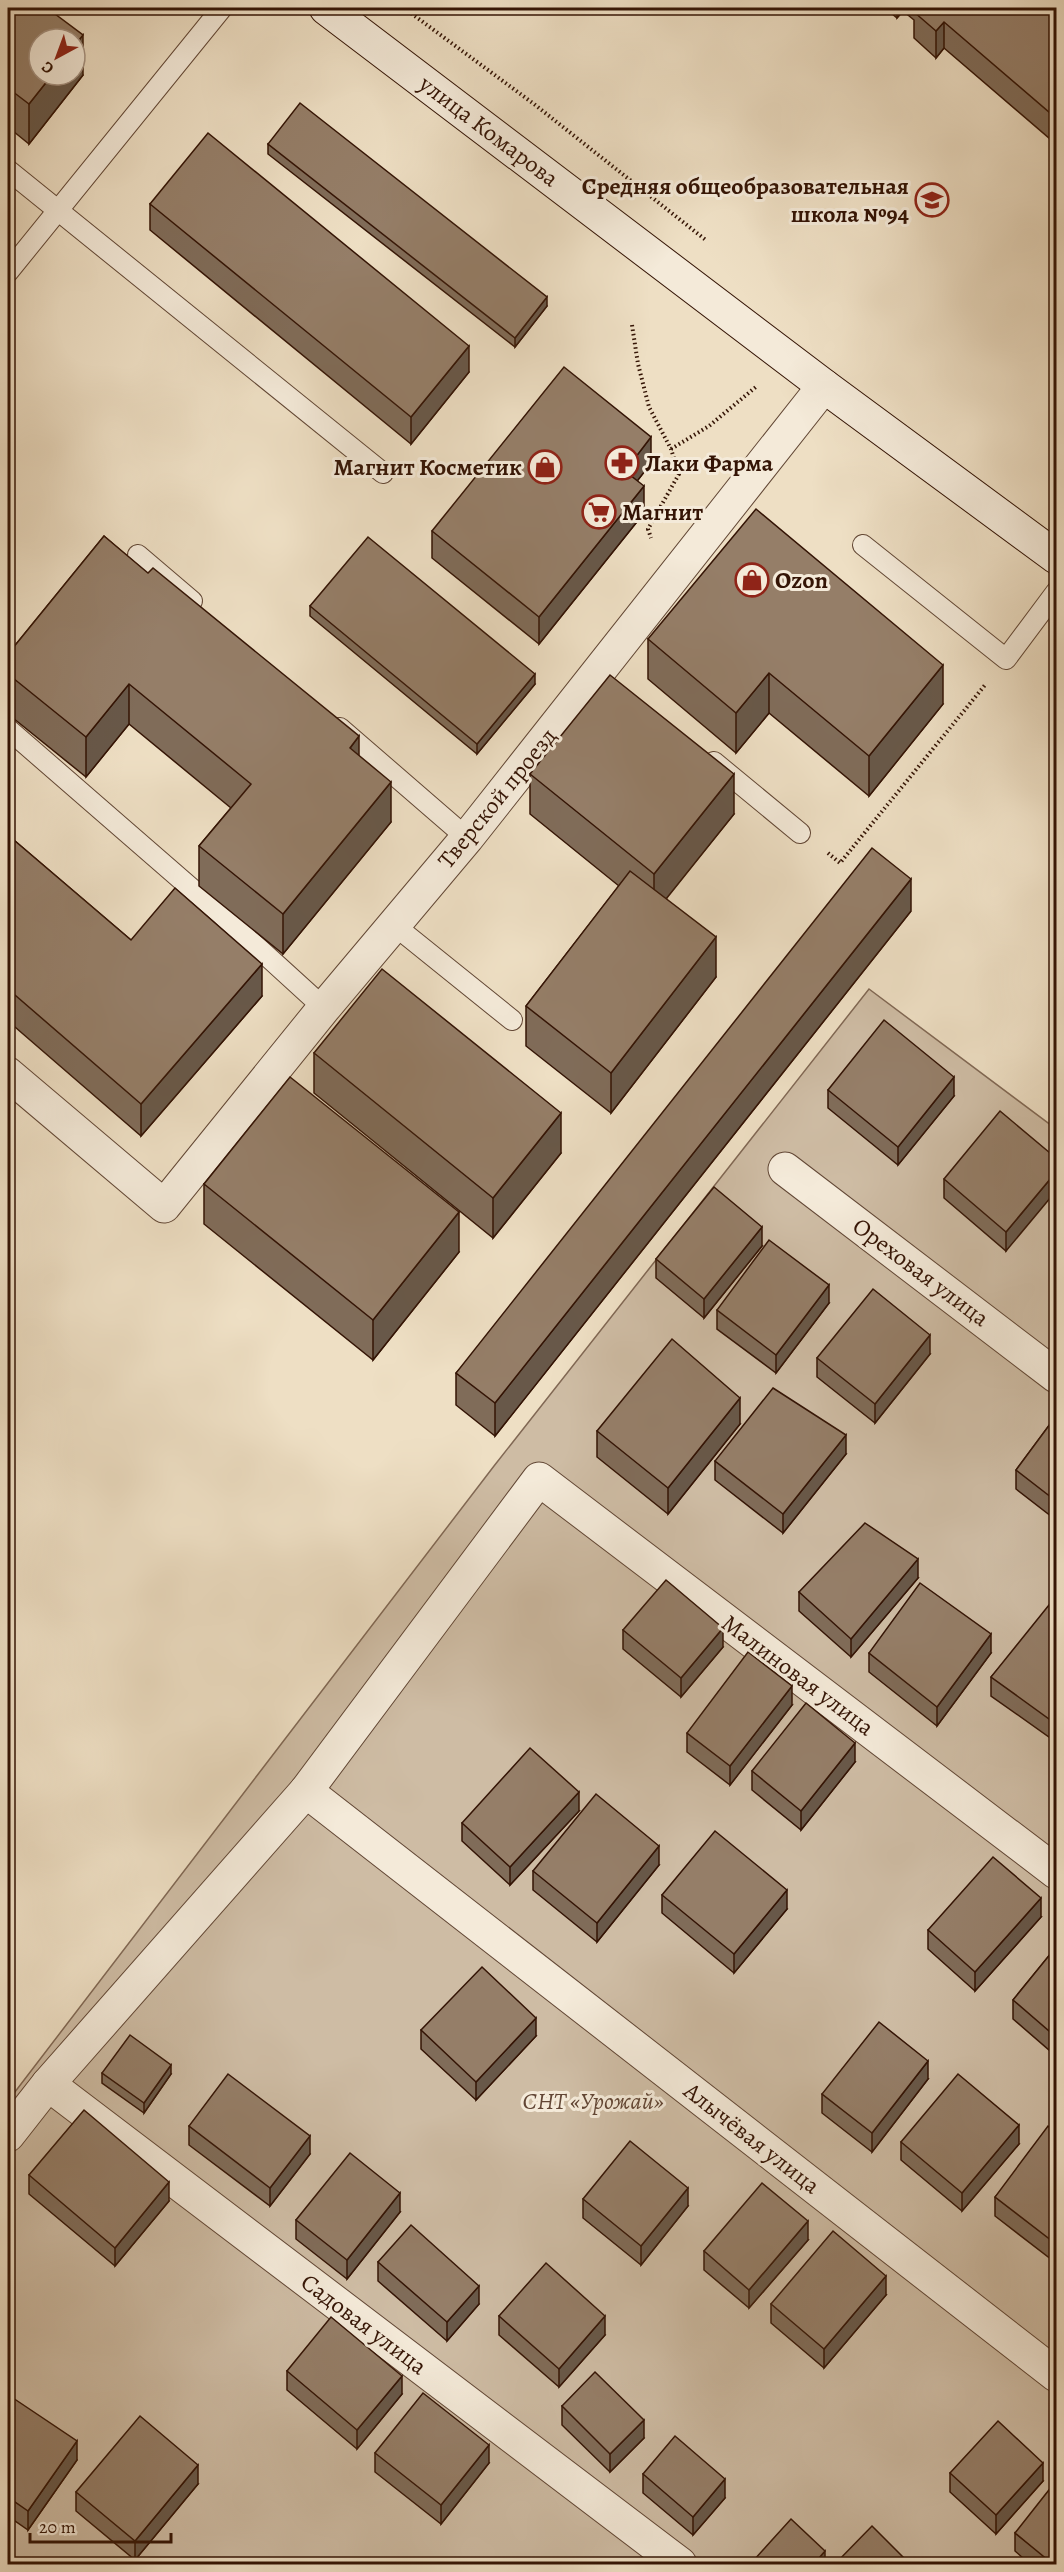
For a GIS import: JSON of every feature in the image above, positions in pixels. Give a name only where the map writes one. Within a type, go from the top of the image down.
[{"type":"street","name":"улица Комарова","points":[[326,8],[824,386],[1056,557]]},
{"type":"street","name":"Тверской проезд","points":[[8,1074],[164,1206],[324,1008],[467,838],[609,676],[824,386]]},
{"type":"street","name":"Ореховая улица","points":[[785,1169],[1056,1376]]},
{"type":"street","name":"Малиновая улица","points":[[306,1791],[539,1479],[1056,1872]]},
{"type":"street","points":[[8,2134],[48,2084],[306,1791]]},
{"type":"street","name":"Алычёвая улица","points":[[306,1791],[1056,2375]]},
{"type":"street","name":"Садовая улица","points":[[48,2084],[680,2565]]},
{"type":"lane","points":[[8,272],[222,8]]},
{"type":"lane","points":[[8,170],[382,473]]},
{"type":"lane","points":[[863,545],[1006,659],[1056,592]]},
{"type":"lane","points":[[138,555],[209,616]]},
{"type":"lane","points":[[325,716],[467,838]]},
{"type":"lane","points":[[8,729],[222,915],[324,1008]]},
{"type":"lane","points":[[700,751],[800,833]]},
{"type":"lane","points":[[394,925],[512,1020]]},
{"type":"path","points":[[632,325],[638,364],[649,406],[671,449],[679,474]]},
{"type":"path","points":[[671,449],[710,426],[791,361]]},
{"type":"path","points":[[800,833],[840,862],[1006,659]]},
{"type":"green space","name":"СНТ «Урожай»","points":[[869,989],[1056,1129],[1056,2564],[8,2564],[8,2101],[494,1466]]},
{"type":"building","points":[[8,8],[47,8],[72,27],[27,27],[27,87],[42,87],[29,104],[8,88]]},
{"type":"building","points":[[917,8],[1056,8],[1056,118],[944,22],[936,31],[914,12]]},
{"type":"building","points":[[300,103],[547,297],[515,338],[268,144]]},
{"type":"building","points":[[208,133],[469,346],[411,417],[150,204]]},
{"type":"building","points":[[564,367],[651,437],[625,471],[644,486],[539,617],[432,531]]},
{"type":"building","points":[[756,509],[943,665],[869,756],[769,673],[736,713],[648,639]]},
{"type":"building","points":[[104,536],[148,573],[153,568],[359,736],[350,748],[391,782],[283,914],[199,846],[251,784],[129,684],[86,737],[8,674],[8,654]]},
{"type":"building","points":[[368,537],[535,674],[477,744],[310,606]]},
{"type":"building","points":[[610,675],[734,774],[654,874],[530,774]]},
{"type":"building","points":[[8,835],[131,940],[175,888],[262,964],[141,1104],[8,989]]},
{"type":"building","points":[[872,848],[911,879],[495,1403],[456,1373]]},
{"type":"building","points":[[630,871],[716,937],[611,1073],[526,1006]]},
{"type":"building","points":[[382,969],[561,1113],[493,1198],[314,1053]]},
{"type":"building","points":[[884,1020],[954,1077],[898,1147],[828,1090]]},
{"type":"building","points":[[290,1077],[459,1212],[373,1320],[204,1184]]},
{"type":"building","points":[[1000,1111],[1056,1158],[1056,1172],[1006,1232],[944,1179]]},
{"type":"building","points":[[714,1187],[762,1227],[704,1299],[656,1259]]},
{"type":"building","points":[[769,1240],[829,1285],[776,1355],[717,1310]]},
{"type":"building","points":[[873,1289],[930,1335],[875,1404],[817,1358]]},
{"type":"building","points":[[672,1339],[740,1398],[668,1488],[597,1431]]},
{"type":"building","points":[[773,1388],[846,1435],[783,1514],[715,1461]]},
{"type":"building","points":[[1056,1416],[1056,1501],[1016,1470]]},
{"type":"building","points":[[865,1523],[918,1559],[851,1639],[799,1592]]},
{"type":"building","points":[[666,1580],[723,1628],[681,1678],[623,1630]]},
{"type":"building","points":[[920,1583],[991,1634],[937,1707],[869,1653]]},
{"type":"building","points":[[1053,1600],[1056,1602],[1056,1724],[991,1677]]},
{"type":"building","points":[[748,1652],[792,1686],[730,1766],[687,1733]]},
{"type":"building","points":[[806,1703],[855,1743],[801,1811],[752,1771]]},
{"type":"building","points":[[530,1748],[579,1792],[510,1867],[462,1823]]},
{"type":"building","points":[[596,1794],[659,1846],[597,1923],[533,1871]]},
{"type":"building","points":[[715,1831],[787,1890],[734,1954],[662,1895]]},
{"type":"building","points":[[993,1857],[1041,1898],[975,1972],[928,1930]]},
{"type":"building","points":[[1056,1947],[1056,2037],[1013,2000]]},
{"type":"building","points":[[482,1967],[536,2018],[476,2082],[421,2030]]},
{"type":"building","points":[[879,2022],[928,2061],[872,2133],[822,2094]]},
{"type":"building","points":[[130,2035],[171,2065],[144,2103],[102,2073]]},
{"type":"building","points":[[228,2074],[310,2136],[270,2188],[189,2126]]},
{"type":"building","points":[[958,2074],[1019,2125],[962,2193],[901,2142]]},
{"type":"building","points":[[84,2110],[169,2182],[115,2248],[29,2175]]},
{"type":"building","points":[[1048,2126],[1056,2133],[1056,2244],[995,2197]]},
{"type":"building","points":[[630,2141],[688,2188],[641,2246],[583,2199]]},
{"type":"building","points":[[350,2153],[400,2193],[347,2260],[296,2220]]},
{"type":"building","points":[[762,2183],[808,2221],[749,2290],[704,2251]]},
{"type":"building","points":[[411,2225],[479,2286],[447,2322],[378,2262]]},
{"type":"building","points":[[833,2231],[886,2276],[824,2349],[771,2304]]},
{"type":"building","points":[[546,2263],[605,2316],[559,2369],[499,2316]]},
{"type":"building","points":[[331,2317],[402,2376],[357,2430],[287,2371]]},
{"type":"building","points":[[595,2372],[644,2420],[610,2454],[562,2406]]},
{"type":"building","points":[[423,2393],[489,2445],[441,2505],[375,2453]]},
{"type":"building","points":[[13,2398],[77,2441],[28,2511],[8,2497],[8,2406]]},
{"type":"building","points":[[140,2416],[198,2465],[135,2541],[76,2492]]},
{"type":"building","points":[[998,2421],[1043,2463],[996,2515],[950,2473]]},
{"type":"building","points":[[675,2436],[725,2479],[693,2517],[643,2474]]},
{"type":"building","points":[[1056,2481],[1056,2565],[1054,2565],[1015,2533]]},
{"type":"building","points":[[791,2519],[825,2551],[813,2565],[756,2565],[753,2561]]},
{"type":"building","points":[[872,2526],[911,2565],[834,2565]]},
{"type":"place","name":"Средняя общеобразовательная школа №94","points":[[932,200]]},
{"type":"place","name":"Лаки Фарма","points":[[622,463]]},
{"type":"place","name":"Магнит Косметик","points":[[545,467]]},
{"type":"place","name":"Магнит","points":[[599,512]]},
{"type":"place","name":"Ozon","points":[[752,580]]}]
